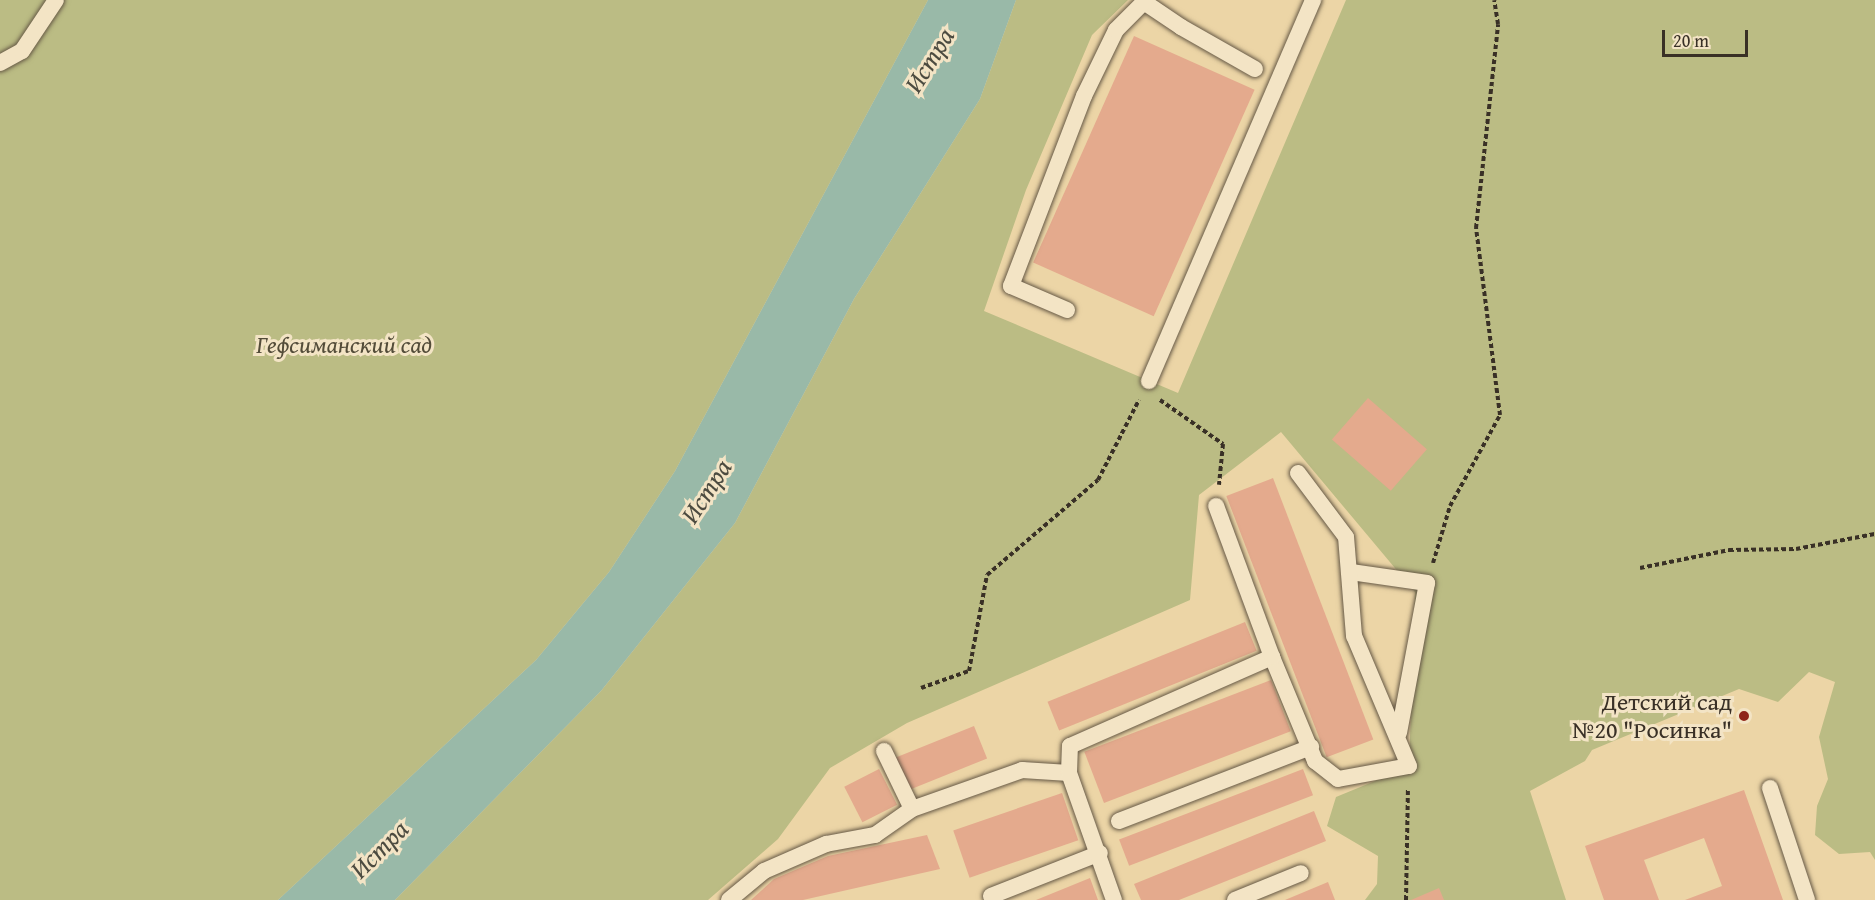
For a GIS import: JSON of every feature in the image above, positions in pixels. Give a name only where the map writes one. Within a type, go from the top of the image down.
[{"type":"lane","points":[[0,63],[22,51],[56,0]]},
{"type":"lane","points":[[1147,385],[1313,0]]},
{"type":"lane","points":[[1067,310],[1011,286],[1084,96],[1116,30],[1145,1],[1255,69]]},
{"type":"lane","points":[[1216,506],[1272,657],[1315,761],[1338,779],[1408,766],[1399,732],[1354,636],[1351,572],[1346,537],[1298,473]]},
{"type":"lane","points":[[1351,572],[1427,583],[1399,732]]},
{"type":"lane","points":[[1114,900],[1100,854],[1069,773],[1070,746],[1272,657]]},
{"type":"lane","points":[[1119,821],[1311,747]]},
{"type":"lane","points":[[884,751],[912,809]]},
{"type":"lane","points":[[729,900],[764,871],[826,844],[875,835],[912,809],[1022,770],[1069,773]]},
{"type":"lane","points":[[1770,788],[1807,900]]},
{"type":"lane","points":[[991,896],[1100,854]]},
{"type":"lane","points":[[1235,900],[1301,873]]},
{"type":"path","points":[[1427,583],[1450,506],[1500,415],[1476,228],[1498,24],[1494,0]]},
{"type":"path","points":[[921,688],[969,671],[987,575],[1098,480],[1147,385],[1223,444],[1216,506]]},
{"type":"path","points":[[1640,568],[1729,550],[1796,549],[1875,534]]},
{"type":"path","points":[[1406,900],[1408,766]]},
{"type":"green space","name":"Гефсиманский сад","points":[[0,0],[928,0],[675,471],[609,572],[536,660],[278,900],[0,900]]},
{"type":"green space","points":[[1016,0],[1128,0],[1092,35],[1026,190],[984,311],[1178,393],[1346,0],[1875,0],[1875,860],[1870,852],[1839,854],[1815,835],[1817,806],[1828,779],[1819,737],[1835,682],[1809,672],[1778,702],[1739,689],[1592,750],[1585,761],[1530,791],[1566,900],[1365,900],[1377,884],[1378,856],[1327,826],[1336,797],[1409,767],[1415,592],[1281,432],[1199,495],[1190,600],[907,723],[830,768],[778,839],[708,900],[395,900],[601,691],[735,523],[854,299],[980,99]]},
{"type":"water","name":"Истра","points":[[928,0],[1016,0],[980,99],[854,299],[735,523],[601,691],[395,900],[278,900],[536,660],[609,572],[675,471]]},
{"type":"building","points":[[1134,36],[1255,90],[1154,316],[1033,263]]},
{"type":"building","points":[[1368,398],[1427,449],[1391,491],[1332,440]]},
{"type":"building","points":[[1273,478],[1373,739],[1327,757],[1226,496]]},
{"type":"building","points":[[1245,622],[1257,651],[1059,731],[1048,702]]},
{"type":"building","points":[[1271,680],[1291,731],[1104,803],[1084,752]]},
{"type":"building","points":[[974,726],[987,758],[908,790],[895,758]]},
{"type":"building","points":[[879,769],[897,805],[862,822],[844,787]]},
{"type":"building","points":[[1303,769],[1313,795],[1129,866],[1119,840]]},
{"type":"building","points":[[1744,790],[1783,900],[1685,900],[1722,886],[1704,838],[1644,860],[1659,900],[1604,900],[1585,846]]},
{"type":"building","points":[[1062,793],[1078,840],[970,878],[953,830]]},
{"type":"building","points":[[1314,811],[1326,841],[1179,900],[1141,900],[1134,884]]},
{"type":"building","points":[[927,835],[940,869],[803,900],[751,900],[774,879],[828,856]]},
{"type":"building","points":[[1090,878],[1098,900],[1036,900]]},
{"type":"building","points":[[1328,882],[1335,900],[1285,900]]},
{"type":"building","points":[[1439,888],[1444,900],[1411,900]]},
{"type":"place","name":"Детский сад №20 \"Росинка\"","points":[[1744,716]]}]
